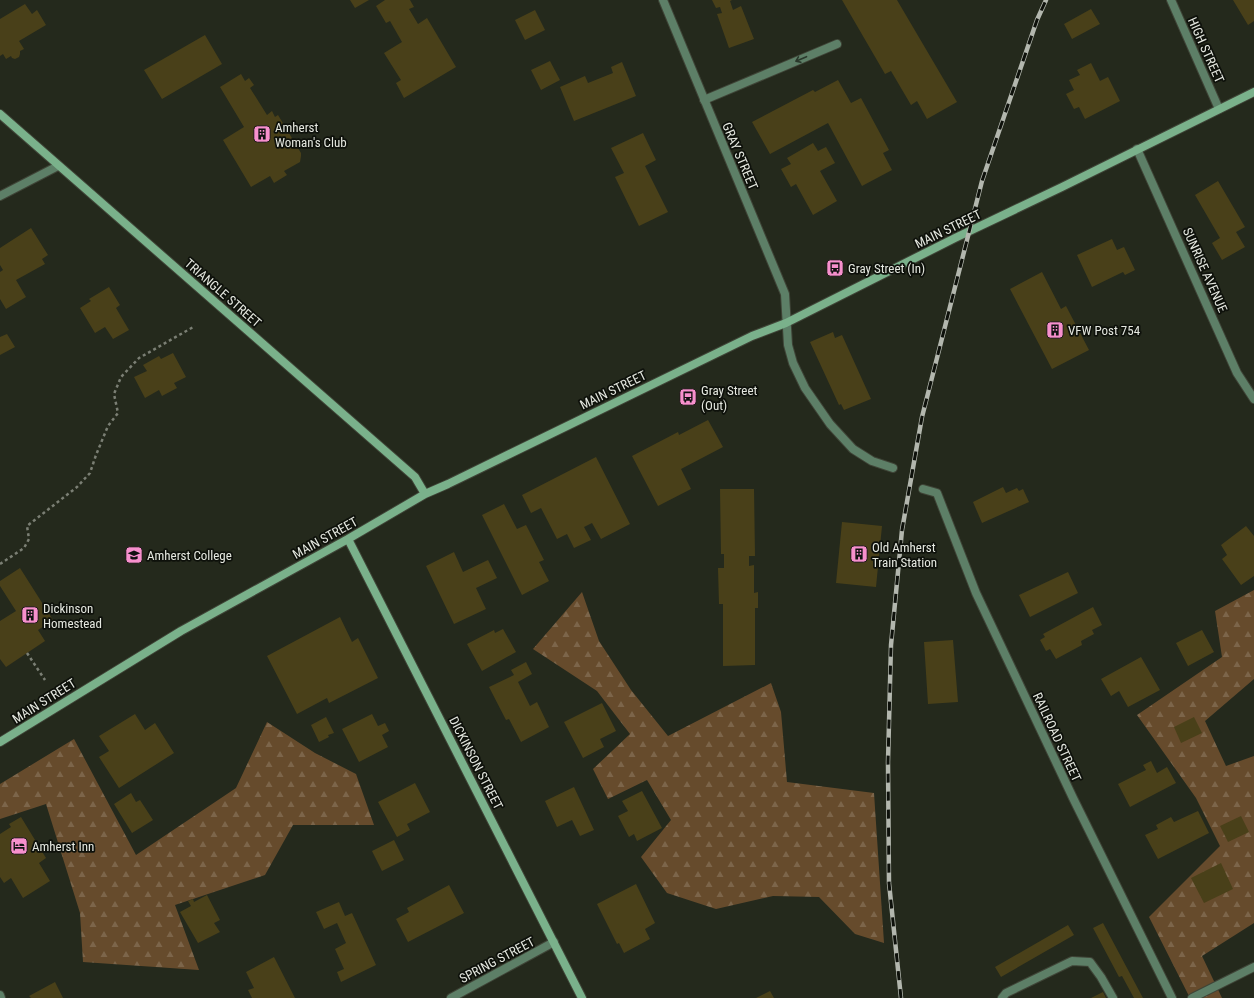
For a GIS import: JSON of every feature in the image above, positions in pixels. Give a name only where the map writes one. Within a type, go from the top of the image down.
[{"type":"main road","name":"MAIN STREET","points":[[0,742],[181,631],[348,540],[425,494],[752,336],[786,323],[1254,92]]},
{"type":"main road","name":"TRIANGLE STREET","points":[[0,114],[415,476],[425,494]]},
{"type":"main road","name":"DICKINSON STREET","points":[[348,540],[582,998]]},
{"type":"street","name":"GRAY STREET","points":[[663,0],[785,294],[786,323]]},
{"type":"street","name":"HIGH STREET","points":[[1171,0],[1219,109]]},
{"type":"street","points":[[704,100],[837,44]]},
{"type":"street","name":"SUNRISE AVENUE","points":[[1137,149],[1237,373],[1254,399]]},
{"type":"street","points":[[0,196],[58,166]]},
{"type":"street","points":[[786,323],[788,344],[793,363],[805,388],[830,424],[853,449],[872,460],[893,468]]},
{"type":"street","name":"RAILROAD STREET","points":[[923,489],[937,494],[976,593],[1072,798],[1172,998]]},
{"type":"street","name":"SPRING STREET","points":[[451,998],[554,942]]},
{"type":"street","points":[[1002,998],[1006,993],[1072,961],[1090,962],[1113,998]]},
{"type":"street","points":[[1192,998],[1254,967]]},
{"type":"path","points":[[0,564],[24,548],[29,539],[27,526],[76,487],[90,473],[108,426],[118,413],[114,394],[120,377],[139,358],[194,326]]},
{"type":"path","points":[[27,653],[45,680]]},
{"type":"green space","points":[[1254,590],[1254,679],[1205,721],[1226,766],[1254,756],[1254,923],[1202,956],[1222,998],[1190,998],[1149,917],[1220,846],[1196,798],[1137,715],[1222,657],[1215,611]]},
{"type":"green space","points":[[582,592],[599,641],[631,690],[668,736],[771,683],[781,712],[787,782],[874,793],[884,943],[855,934],[819,897],[773,896],[716,909],[667,893],[641,857],[671,820],[647,780],[608,799],[593,769],[630,734],[597,691],[533,649]]},
{"type":"green space","points":[[267,722],[315,753],[356,774],[374,825],[293,825],[265,875],[175,905],[199,970],[83,962],[80,913],[46,804],[0,819],[0,784],[74,739],[136,855],[236,788]]},
{"type":"building","points":[[350,0],[369,0],[355,8]]},
{"type":"building","points":[[385,0],[410,0],[414,7],[409,9],[418,24],[427,18],[456,67],[404,98],[396,83],[401,80],[384,53],[402,42],[390,21],[386,23],[376,6]]},
{"type":"building","points":[[712,0],[732,0],[730,1],[733,10],[741,6],[754,39],[729,48],[717,14],[722,13],[720,7],[716,8]]},
{"type":"building","points":[[842,0],[897,0],[957,102],[927,119],[917,101],[911,105],[891,71],[885,74]]},
{"type":"building","points":[[1233,0],[1254,0],[1254,21],[1248,25]]},
{"type":"building","points":[[25,4],[32,14],[37,10],[46,25],[19,41],[24,49],[20,51],[19,57],[15,59],[11,56],[6,59],[3,54],[0,56],[0,19]]},
{"type":"building","points":[[1091,9],[1100,24],[1072,39],[1064,24]]},
{"type":"building","points":[[535,10],[545,30],[525,40],[515,20]]},
{"type":"building","points":[[205,35],[222,64],[162,99],[144,70]]},
{"type":"building","points":[[550,61],[560,80],[541,90],[531,70]]},
{"type":"building","points":[[622,62],[636,96],[574,121],[560,87],[585,76],[588,83],[613,73],[611,67]]},
{"type":"building","points":[[1091,63],[1100,81],[1108,77],[1120,101],[1085,119],[1079,107],[1074,109],[1066,94],[1074,90],[1069,80],[1080,75],[1077,70]]},
{"type":"building","name":"Amherst Woman's Club","points":[[241,74],[245,81],[249,78],[254,85],[250,88],[267,115],[272,111],[275,117],[278,115],[301,153],[300,162],[284,171],[287,175],[274,183],[270,176],[251,187],[223,140],[244,127],[220,87]]},
{"type":"building","points":[[838,80],[851,103],[861,98],[889,150],[883,153],[892,170],[862,186],[828,123],[770,154],[752,122],[813,90],[815,92]]},
{"type":"building","points":[[643,133],[656,160],[645,166],[668,212],[639,226],[615,177],[624,173],[611,148]]},
{"type":"building","points":[[813,143],[818,151],[826,147],[835,163],[820,171],[837,201],[813,215],[796,184],[791,187],[781,169],[791,164],[787,158]]},
{"type":"building","points":[[1218,181],[1245,227],[1236,232],[1245,247],[1222,260],[1212,243],[1220,238],[1195,195]]},
{"type":"building","points":[[31,228],[48,255],[42,259],[45,264],[16,280],[26,297],[6,309],[0,299],[0,272],[3,270],[0,265],[0,248]]},
{"type":"building","points":[[1112,239],[1117,250],[1124,247],[1135,270],[1125,275],[1123,272],[1092,287],[1077,255]]},
{"type":"building","name":"VFW Post 754","points":[[1042,272],[1061,309],[1066,306],[1089,350],[1052,369],[1010,289]]},
{"type":"building","points":[[109,287],[120,305],[116,308],[129,330],[113,339],[105,327],[95,333],[80,308],[91,301],[89,299]]},
{"type":"building","points":[[833,332],[835,338],[842,335],[871,399],[844,410],[841,404],[839,405],[810,342]]},
{"type":"building","points":[[7,334],[15,347],[0,355],[0,337]]},
{"type":"building","points":[[173,353],[186,377],[174,383],[177,388],[162,396],[159,390],[145,398],[134,377],[147,371],[143,365],[159,356],[161,359]]},
{"type":"building","points":[[708,420],[723,447],[681,469],[691,489],[658,506],[632,456],[678,432],[679,435]]},
{"type":"building","points":[[596,457],[630,524],[601,539],[592,523],[584,527],[591,540],[574,548],[567,534],[557,539],[541,508],[531,513],[522,495]]},
{"type":"building","points":[[1003,487],[1006,493],[1017,488],[1019,491],[1023,489],[1029,502],[982,523],[973,502]]},
{"type":"building","points":[[720,489],[754,489],[755,556],[749,556],[749,566],[754,565],[754,593],[758,592],[758,608],[755,608],[755,665],[723,666],[723,604],[719,604],[718,568],[724,568],[724,554],[721,554]]},
{"type":"building","points":[[504,504],[517,529],[526,525],[544,560],[539,562],[549,581],[522,595],[482,515]]},
{"type":"building","name":"Old Amherst Train Station","points":[[842,522],[882,526],[876,587],[836,583]]},
{"type":"building","points":[[1246,526],[1254,536],[1254,576],[1241,585],[1222,559],[1227,555],[1221,545]]},
{"type":"building","points":[[454,552],[463,572],[488,560],[497,578],[476,588],[486,609],[454,624],[426,566]]},
{"type":"building","name":"Dickinson Homestead","points":[[20,568],[53,620],[38,630],[45,641],[6,667],[0,659],[0,621],[16,611],[0,586],[0,581]]},
{"type":"building","points":[[1068,572],[1078,593],[1030,617],[1019,595]]},
{"type":"building","points":[[1093,607],[1102,625],[1092,630],[1094,634],[1081,641],[1082,645],[1056,659],[1050,649],[1046,651],[1040,640],[1045,637],[1043,634]]},
{"type":"building","points":[[340,617],[352,642],[358,638],[378,678],[329,703],[327,698],[297,714],[267,656]]},
{"type":"building","points":[[503,629],[516,652],[482,671],[467,644],[494,630],[495,633]]},
{"type":"building","points":[[1202,630],[1214,652],[1188,666],[1176,643]]},
{"type":"building","points":[[953,640],[958,702],[928,704],[924,642]]},
{"type":"building","points":[[1141,657],[1160,690],[1128,707],[1119,691],[1111,696],[1101,679]]},
{"type":"building","points":[[526,662],[532,674],[518,682],[530,706],[537,702],[549,727],[521,742],[509,719],[506,720],[489,687],[514,675],[511,670]]},
{"type":"building","points":[[602,703],[616,731],[600,739],[604,747],[583,758],[564,722]]},
{"type":"building","points":[[135,714],[145,730],[155,723],[174,753],[119,788],[99,757],[109,751],[99,736]]},
{"type":"building","points":[[372,714],[378,726],[385,723],[389,731],[382,735],[388,747],[359,762],[342,729]]},
{"type":"building","points":[[326,717],[334,733],[328,735],[329,737],[319,742],[311,725]]},
{"type":"building","points":[[1194,717],[1202,733],[1181,743],[1174,727]]},
{"type":"building","points":[[1151,761],[1157,773],[1167,767],[1176,783],[1130,807],[1118,784],[1146,770],[1143,765]]},
{"type":"building","points":[[415,783],[430,812],[407,824],[410,830],[397,837],[378,802]]},
{"type":"building","points":[[574,787],[594,830],[580,836],[572,820],[557,827],[545,801]]},
{"type":"building","points":[[642,791],[662,828],[637,841],[634,834],[629,837],[618,816],[628,811],[622,801]]},
{"type":"building","points":[[131,793],[136,802],[140,800],[153,820],[132,833],[114,804]]},
{"type":"building","points":[[1198,811],[1209,833],[1158,859],[1145,835],[1158,829],[1156,825],[1171,817],[1174,822]]},
{"type":"building","points":[[1241,816],[1249,832],[1228,842],[1220,826]]},
{"type":"building","name":"Amherst Inn","points":[[21,817],[46,858],[39,863],[50,881],[23,898],[11,878],[4,883],[0,877],[0,834],[11,827],[9,824]]},
{"type":"building","points":[[394,840],[404,860],[382,871],[372,851]]},
{"type":"building","points":[[1221,863],[1233,889],[1204,903],[1191,878]]},
{"type":"building","points":[[636,884],[655,923],[645,929],[650,939],[624,953],[619,943],[617,944],[597,904]]},
{"type":"building","points":[[449,885],[464,913],[408,942],[396,919],[409,912],[407,908]]},
{"type":"building","points":[[207,895],[220,920],[214,923],[220,932],[198,943],[180,912],[191,906],[188,901],[193,899],[194,902]]},
{"type":"building","points":[[339,902],[345,916],[352,913],[376,965],[341,982],[337,972],[344,969],[335,949],[346,943],[337,923],[324,929],[316,912]]},
{"type":"building","points":[[1103,923],[1143,998],[1134,998],[1122,976],[1119,977],[1093,928]]},
{"type":"building","points":[[1068,925],[1074,935],[1001,977],[995,967]]},
{"type":"building","points":[[274,957],[295,998],[252,998],[248,990],[254,988],[246,972]]},
{"type":"building","points":[[55,982],[63,998],[31,998],[29,996]]},
{"type":"building","points":[[770,991],[774,998],[756,998]]},
{"type":"building","points":[[1103,992],[1106,998],[1091,998]]},
{"type":"railway","points":[[901,998],[889,883],[888,762],[891,645],[902,530],[922,417],[982,181],[1037,20],[1046,0]]},
{"type":"place","name":"Amherst Woman's Club","points":[[262,134]]},
{"type":"place","name":"Gray Street (In)","points":[[835,268]]},
{"type":"place","name":"VFW Post 754","points":[[1055,330]]},
{"type":"place","name":"Gray Street (Out)","points":[[688,397]]},
{"type":"place","name":"Old Amherst Train Station","points":[[859,554]]},
{"type":"place","name":"Amherst College","points":[[134,555]]},
{"type":"place","name":"Dickinson Homestead","points":[[30,615]]},
{"type":"place","name":"Amherst Inn","points":[[19,846]]}]
